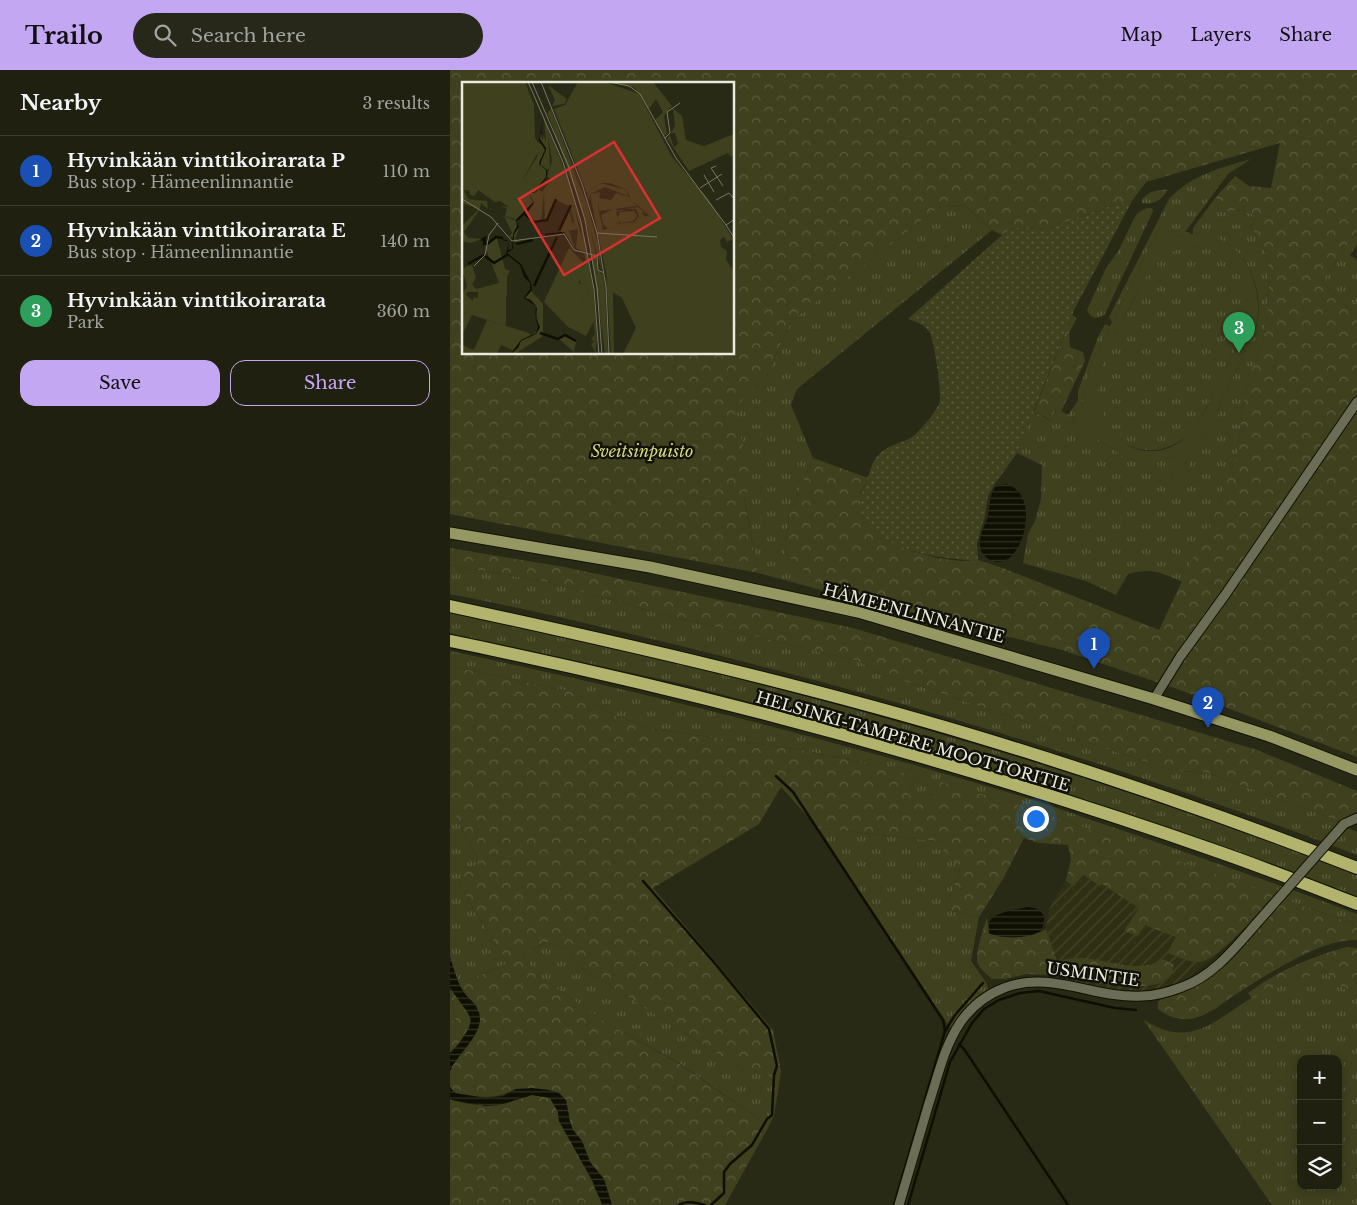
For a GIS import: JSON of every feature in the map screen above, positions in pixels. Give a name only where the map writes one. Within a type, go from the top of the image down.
[{"type":"highway","name":"HELSINKI-TAMPERE MOOTTORITIE","points":[[450,606],[617,642],[812,691],[976,736],[1157,795],[1357,868]]},
{"type":"highway","name":"HELSINKI-TAMPERE MOOTTORITIE","points":[[450,641],[622,678],[762,713],[976,774],[1220,852],[1357,904]]},
{"type":"main road","name":"HÄMEENLINNANTIE","points":[[450,533],[650,567],[858,612],[1270,736],[1357,770]]},
{"type":"street","points":[[1154,700],[1180,657],[1241,572],[1357,402]]},
{"type":"street","name":"USMINTIE","points":[[899,1205],[947,1047],[961,1021],[979,1002],[990,994],[1011,985],[1036,981],[1126,996],[1161,993],[1183,987],[1203,976],[1228,955],[1344,824],[1357,818]]},
{"type":"shaded area","points":[[1007,484],[1019,492],[1023,500],[1026,509],[1025,526],[1022,539],[1013,555],[1004,561],[994,562],[983,554],[980,538],[995,487]]},
{"type":"shaded area","points":[[1071,859],[1220,951],[1184,981],[1137,992],[1106,990],[1073,982],[1023,965],[1046,929],[1049,909],[1066,881]]},
{"type":"shaded area","points":[[1028,907],[1038,909],[1044,916],[1043,926],[1036,934],[1015,937],[989,933],[989,922],[996,915]]},
{"type":"shaded area","points":[[450,957],[460,986],[478,1010],[480,1021],[475,1035],[450,1071],[450,1053],[458,1045],[469,1028],[471,1020],[450,988]]},
{"type":"shaded area","points":[[450,1087],[455,1093],[486,1098],[503,1096],[516,1089],[532,1088],[559,1093],[566,1100],[573,1130],[582,1141],[590,1162],[604,1179],[612,1205],[602,1205],[593,1182],[559,1121],[558,1112],[550,1098],[532,1095],[500,1105],[486,1106],[450,1099]]},
{"type":"green space","name":"Sveitsinpuisto","points":[[450,70],[1357,70],[1357,231],[1322,281],[1340,302],[1357,313],[1357,757],[1180,690],[1062,650],[825,591],[785,553],[789,515],[813,458],[868,478],[861,493],[888,541],[937,558],[961,561],[978,560],[1000,567],[1159,630],[1220,501],[1237,453],[1243,405],[1250,373],[1259,355],[1268,316],[1269,271],[1267,254],[1251,227],[1256,216],[1242,210],[1219,212],[1216,197],[1235,176],[1249,186],[1271,188],[1280,143],[1146,182],[1132,201],[1116,204],[1046,229],[1013,228],[1002,235],[992,230],[964,205],[941,206],[792,320],[766,377],[734,409],[752,482],[744,498],[758,573],[450,514]]},
{"type":"green space","points":[[1251,159],[1228,174],[1183,235],[1163,243],[1160,226],[1112,322],[1109,317],[1169,199],[1196,178],[1217,169]]},
{"type":"green space","points":[[1168,189],[1158,201],[1142,203],[1142,199],[1151,192]]},
{"type":"green space","points":[[1216,197],[1219,212],[1242,210],[1256,216],[1251,227],[1267,254],[1269,271],[1268,316],[1259,355],[1250,374],[1243,405],[1237,453],[1220,501],[1183,582],[1156,572],[1136,572],[1128,574],[1116,595],[1086,581],[1023,563],[1028,534],[1035,521],[1041,499],[1042,465],[1017,453],[1033,412],[1050,420],[1057,409],[1068,415],[1074,406],[1077,410],[1072,420],[1111,448],[1136,460],[1165,459],[1183,453],[1170,479],[1179,483],[1204,436],[1211,431],[1216,423],[1218,407],[1254,334],[1258,320],[1259,305],[1253,276],[1237,252],[1226,243],[1212,237],[1193,234],[1193,228]]},
{"type":"green space","points":[[1132,201],[1074,310],[1017,453],[988,496],[985,516],[977,543],[978,560],[946,558],[907,549],[889,541],[874,531],[864,519],[860,504],[862,491],[873,462],[884,450],[912,437],[927,422],[939,404],[940,399],[938,369],[930,333],[921,324],[908,319],[1002,235],[1013,228],[1046,229],[1116,204]]},
{"type":"green space","points":[[964,205],[992,230],[797,389],[791,405],[813,458],[789,515],[785,553],[825,591],[758,573],[744,497],[733,409],[766,377],[792,320],[941,206]]},
{"type":"green space","points":[[1152,208],[1153,211],[1105,314],[1097,318],[1092,317],[1087,310],[1106,268],[1119,250],[1134,218],[1139,212]]},
{"type":"green space","points":[[1160,226],[1169,230],[1164,242],[1183,235],[1184,232],[1209,235],[1225,241],[1238,252],[1248,266],[1258,300],[1258,317],[1254,334],[1218,407],[1216,424],[1212,431],[1204,436],[1179,484],[1170,479],[1182,454],[1154,462],[1129,459],[1072,420],[1077,410],[1074,406],[1078,400],[1082,404],[1091,364]],"holes":[[[1187,246],[1203,247],[1217,252],[1228,260],[1237,270],[1243,282],[1247,311],[1243,333],[1203,414],[1188,435],[1167,449],[1153,451],[1137,449],[1118,437],[1106,420],[1101,407],[1099,393],[1102,367],[1148,274],[1164,257],[1175,250]]]},
{"type":"green space","points":[[1357,231],[1357,245],[1350,255],[1357,260],[1357,313],[1340,302],[1322,281]]},
{"type":"green space","points":[[1187,246],[1201,246],[1219,252],[1234,266],[1242,280],[1247,295],[1245,323],[1234,352],[1194,430],[1178,442],[1162,449],[1147,450],[1132,447],[1119,439],[1108,427],[1101,411],[1098,392],[1101,370],[1113,340],[1152,267],[1164,256]]},
{"type":"green space","points":[[1072,315],[1077,318],[1069,333],[1070,347],[1083,352],[1085,361],[1061,412],[1056,409],[1051,420],[1034,412]]},
{"type":"green space","points":[[1105,324],[1110,326],[1091,364],[1082,405],[1078,400],[1078,391],[1098,337]]},
{"type":"green space","points":[[450,548],[564,567],[853,628],[1257,750],[1357,791],[1357,812],[1340,821],[1205,772],[1173,771],[880,673],[858,661],[665,615],[547,582],[450,565]]},
{"type":"green space","points":[[450,565],[547,582],[665,615],[858,661],[880,673],[1173,771],[1205,772],[1340,821],[1335,826],[1342,832],[1348,828],[1357,832],[1357,855],[1129,774],[975,725],[819,681],[669,643],[560,617],[450,594]]},
{"type":"green space","points":[[450,612],[603,645],[755,683],[856,710],[1046,766],[1171,807],[1357,875],[1357,897],[1170,828],[939,753],[687,685],[450,633]]},
{"type":"green space","points":[[450,651],[596,683],[814,737],[1030,799],[1212,861],[1357,914],[1357,925],[1035,810],[860,762],[802,750],[653,729],[616,716],[572,692],[450,666]]},
{"type":"green space","points":[[450,666],[572,692],[616,716],[653,729],[802,750],[944,783],[1035,810],[1274,895],[1229,944],[1218,953],[1200,962],[1183,959],[1167,953],[1176,937],[1145,925],[1138,936],[1124,931],[1139,908],[1102,884],[1100,886],[1082,874],[1074,886],[1066,881],[1071,859],[1068,845],[1039,843],[1024,838],[1003,879],[979,917],[946,909],[961,865],[943,858],[944,842],[818,828],[781,787],[759,824],[653,888],[773,1030],[781,1071],[779,1085],[766,1073],[748,1073],[579,966],[568,949],[546,942],[523,955],[537,975],[607,1023],[678,1063],[769,1126],[725,1205],[612,1205],[604,1179],[590,1163],[582,1141],[573,1130],[566,1100],[516,1089],[493,1097],[479,1097],[455,1093],[450,1087],[450,1071],[453,1063],[472,1039],[477,1006],[465,994],[459,984],[508,963],[474,910],[459,881],[464,868],[478,866],[476,856],[450,805]],"holes":[[[914,780],[946,790],[922,805],[920,797],[908,794]]]},
{"type":"green space","points":[[914,780],[947,790],[922,805],[908,794]]},
{"type":"green space","points":[[450,805],[476,856],[478,866],[465,868],[459,881],[474,910],[508,963],[459,984],[450,957]]},
{"type":"green space","points":[[818,828],[944,842],[961,865],[946,909],[979,917],[971,961],[987,984],[988,989],[965,1010],[951,1029]]},
{"type":"green space","points":[[1284,899],[1357,925],[1357,940],[1326,945],[1293,960],[1202,1016],[1181,1019],[1168,1016],[1158,1009],[1158,1002],[1161,999],[1205,980],[1232,957]]},
{"type":"green space","points":[[987,917],[989,933],[1039,933],[1046,929],[1057,961],[1088,958],[1142,966],[1153,964],[1163,959],[1174,965],[1171,975],[1158,984],[1128,988],[1049,975],[1027,974],[1005,979],[992,979],[981,968],[977,960],[978,948]]},
{"type":"green space","points":[[546,942],[568,949],[579,966],[748,1073],[766,1073],[779,1085],[774,1115],[769,1126],[679,1063],[607,1023],[537,975],[523,955]]},
{"type":"green space","points":[[1347,947],[1357,948],[1357,983],[1350,990],[1343,988],[1325,971],[1270,989],[1252,999],[1248,993],[1296,965]]},
{"type":"green space","points":[[1325,971],[1343,988],[1350,990],[1357,983],[1357,1205],[1272,1205],[1143,1019],[1162,1029],[1179,1033],[1195,1031],[1210,1025],[1270,988]]},
{"type":"green space","points":[[450,988],[456,1024],[450,1020]]},
{"type":"green space","points":[[450,988],[467,1011],[470,1023],[463,1037],[450,1053],[450,1020],[456,1023]]},
{"type":"green space","points":[[532,1095],[550,1098],[558,1112],[559,1121],[593,1182],[602,1205],[450,1205],[450,1099],[471,1104],[491,1105]]},
{"type":"waterway","points":[[776,776],[793,792],[943,1020],[945,1031]]},
{"type":"waterway","points":[[643,881],[769,1029],[777,1066],[774,1075],[772,1115],[767,1119],[752,1145],[730,1164],[724,1172],[724,1193],[711,1205]]},
{"type":"waterway","points":[[894,1205],[945,1031],[955,1015],[983,983]]},
{"type":"waterway","points":[[908,1205],[950,1062],[972,1023],[984,1009],[999,1000],[1020,993],[1039,991],[1115,1008],[1136,1010]]},
{"type":"waterway","points":[[959,1044],[1068,1205]]},
{"type":"waterway","points":[[679,1205],[688,1202],[705,1205]]},
{"type":"place","name":"Hyvinkään vinttikoirarata","points":[[1239,353]]},
{"type":"place","name":"Hyvinkään vinttikoirarata P","points":[[1094,669]]},
{"type":"place","name":"Hyvinkään vinttikoirarata E","points":[[1208,728]]}]
